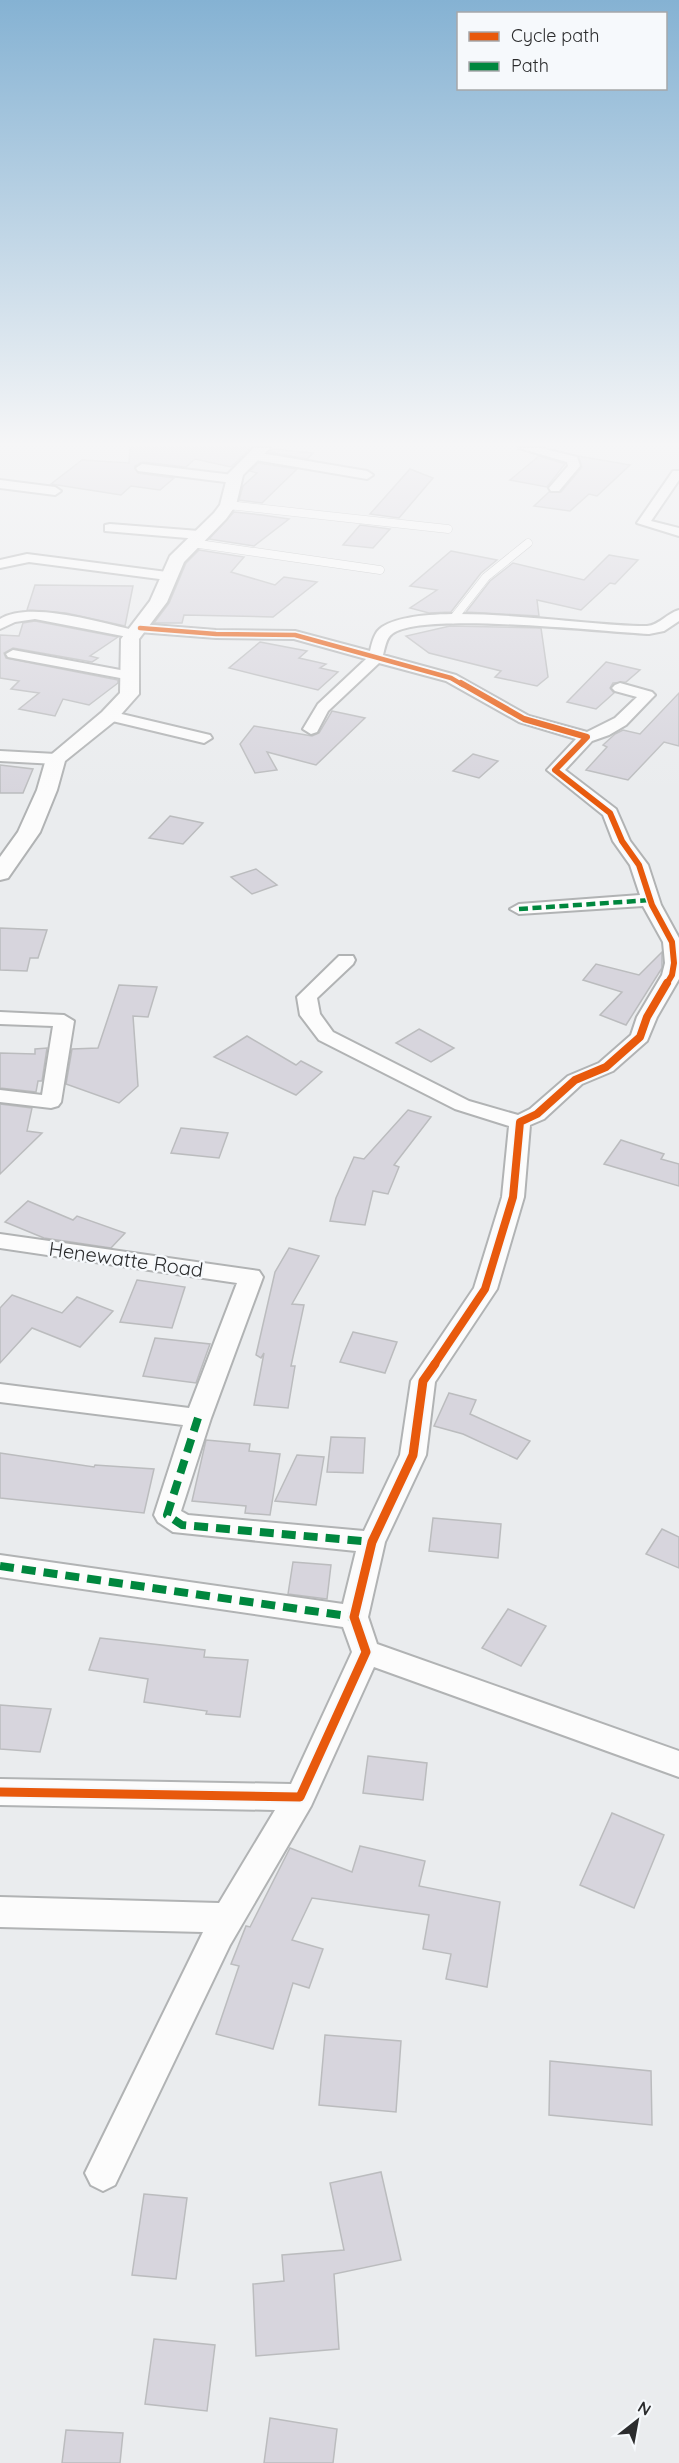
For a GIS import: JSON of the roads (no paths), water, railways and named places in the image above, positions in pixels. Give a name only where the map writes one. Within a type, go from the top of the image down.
[{"type":"street","points":[[65,563],[167,576]]},
{"type":"street","points":[[0,873],[29,832],[47,790],[56,759],[109,716],[129,694],[131,676],[129,644],[147,613],[158,602],[174,563]]},
{"type":"street","points":[[311,729],[312,722],[324,707],[375,658],[385,632],[398,624],[414,620],[453,619],[649,630],[658,628],[679,614]]},
{"type":"street","points":[[0,625],[11,618],[35,615],[137,631],[295,635],[452,678],[524,719],[587,737],[598,736],[608,730],[646,695],[620,688]]},
{"type":"street","points":[[13,654],[131,676]]},
{"type":"street","points":[[109,716],[204,738]]},
{"type":"street","points":[[346,960],[307,997],[310,1015],[326,1036],[462,1105],[520,1122],[537,1114],[575,1080],[606,1067],[640,1037],[646,1017],[672,975],[674,963],[672,942],[651,900],[639,865],[622,841],[609,813],[555,771],[587,737]]},
{"type":"street","points":[[0,756],[56,759]]},
{"type":"street","points":[[519,909],[651,900]]},
{"type":"street","points":[[0,1018],[64,1022],[51,1102],[0,1096]]},
{"type":"street","points":[[103,2173],[225,1918],[269,1842],[300,1797],[366,1652],[354,1617],[372,1542],[412,1455],[423,1382],[485,1289],[513,1197],[520,1122]]},
{"type":"street","name":"Henewatte Road","points":[[0,1241],[251,1277],[198,1418]]},
{"type":"street","points":[[0,1393],[198,1418],[167,1515],[182,1525],[372,1542]]},
{"type":"street","points":[[0,1566],[354,1617]]},
{"type":"street","points":[[366,1652],[679,1764]]},
{"type":"street","points":[[0,1792],[300,1797]]},
{"type":"street","points":[[0,1912],[225,1918]]},
{"type":"lane","points":[[338,563],[380,570]]},
{"type":"lane","points":[[453,619],[469,593],[503,563]]}]
